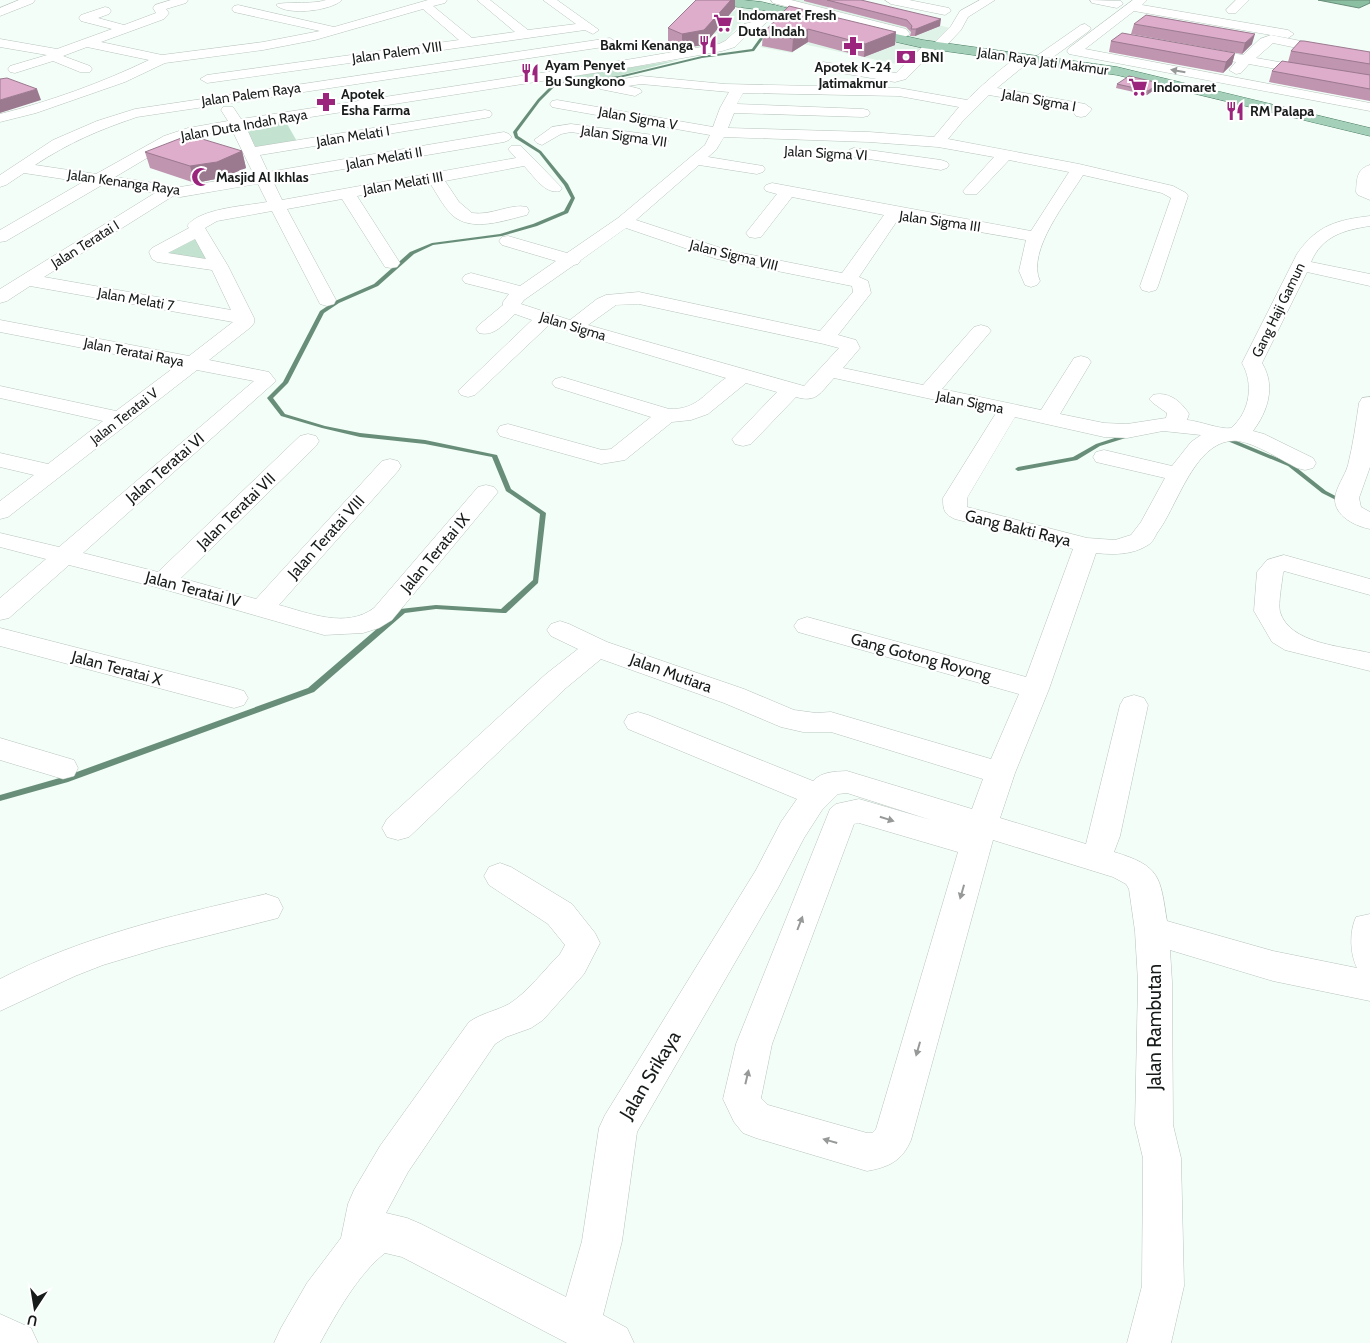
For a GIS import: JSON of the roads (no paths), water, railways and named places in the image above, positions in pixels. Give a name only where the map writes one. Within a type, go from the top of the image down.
[{"type":"main road","name":"Jalan Raya Jati Makmur","points":[[715,0],[742,1],[762,6],[807,11],[895,39],[1117,71],[1370,132]]},
{"type":"street","points":[[0,12],[29,0]]},
{"type":"street","points":[[15,70],[160,16],[163,13],[159,8],[182,0]]},
{"type":"street","points":[[281,5],[307,9],[321,7],[336,0]]},
{"type":"street","points":[[0,118],[31,110],[120,79],[162,59],[261,47],[316,36],[441,0]]},
{"type":"street","points":[[483,0],[525,34]]},
{"type":"street","points":[[549,0],[620,52]]},
{"type":"street","points":[[892,0],[945,11]]},
{"type":"street","points":[[823,66],[895,78],[901,76],[931,45],[957,27],[959,20],[964,14],[989,0]]},
{"type":"street","points":[[1096,0],[1128,3],[1287,37],[1335,53],[1370,59]]},
{"type":"street","points":[[1243,0],[1228,10],[1252,14]]},
{"type":"street","points":[[92,2],[108,8],[85,18],[126,29]]},
{"type":"street","points":[[1118,18],[1128,3]]},
{"type":"street","points":[[1040,60],[1094,28],[1128,3]]},
{"type":"street","name":"Jalan Duta Indah Raya","points":[[748,27],[746,24],[762,6]]},
{"type":"street","name":"Jalan Duta Indah Raya","points":[[0,237],[161,144],[182,134],[512,82],[620,52],[722,47],[730,44],[748,27],[756,25],[779,7]]},
{"type":"street","points":[[428,8],[468,42]]},
{"type":"street","points":[[238,9],[335,30]]},
{"type":"street","points":[[1265,42],[1118,18],[1094,28],[1074,51],[1370,107]]},
{"type":"street","points":[[373,19],[403,52],[424,69],[446,92]]},
{"type":"street","points":[[1078,20],[1115,37]]},
{"type":"street","points":[[1212,94],[1265,42],[1271,38],[1287,37],[1300,24]]},
{"type":"street","name":"Jalan Palem VIII","points":[[207,79],[586,26]]},
{"type":"street","points":[[316,36],[336,61]]},
{"type":"street","points":[[848,36],[912,50],[931,45]]},
{"type":"street","points":[[0,43],[54,55],[85,69]]},
{"type":"street","points":[[88,43],[162,59]]},
{"type":"street","points":[[261,47],[278,69]]},
{"type":"street","points":[[1181,49],[1370,82]]},
{"type":"street","name":"Jalan Palem Raya","points":[[23,168],[58,144],[102,124],[135,112],[424,69],[620,52]]},
{"type":"street","points":[[938,142],[949,126],[969,105],[1025,58]]},
{"type":"street","points":[[200,64],[207,79],[237,125],[250,152],[257,179],[277,206],[327,300]]},
{"type":"street","points":[[1227,97],[1265,64]]},
{"type":"street","points":[[731,72],[744,87]]},
{"type":"street","points":[[635,92],[605,86],[641,80],[744,87],[899,92],[969,105]]},
{"type":"street","points":[[512,82],[485,114],[504,137],[554,188]]},
{"type":"street","points":[[709,148],[719,132],[727,108],[744,87]]},
{"type":"street","name":"Jalan Sigma I","points":[[986,90],[1085,109],[1081,113]]},
{"type":"street","name":"Jalan Sigma V","points":[[557,104],[719,132]]},
{"type":"street","points":[[727,108],[863,114]]},
{"type":"street","points":[[31,110],[59,115]]},
{"type":"street","name":"Jalan Melati I","points":[[250,152],[485,114]]},
{"type":"street","points":[[78,119],[102,124]]},
{"type":"street","name":"Jalan Sigma VII","points":[[542,140],[557,130],[570,128],[671,142]]},
{"type":"street","points":[[719,132],[869,137],[938,142],[1079,169],[1167,190],[1180,196],[1179,202],[1149,286]]},
{"type":"street","name":"Jalan Melati II","points":[[257,179],[504,137]]},
{"type":"street","points":[[486,329],[517,300],[624,222],[693,152],[709,148],[730,148]]},
{"type":"street","points":[[693,152],[757,169]]},
{"type":"street","name":"Jalan Sigma VI","points":[[837,152],[941,165]]},
{"type":"street","points":[[971,191],[1005,155]]},
{"type":"street","name":"Jalan Melati III","points":[[198,230],[196,226],[212,217],[528,161]]},
{"type":"street","points":[[0,182],[23,168]]},
{"type":"street","name":"Jalan Kenanga Raya","points":[[23,168],[180,192],[257,179]]},
{"type":"street","points":[[1030,282],[1028,278],[1032,247],[1036,237],[1079,169]]},
{"type":"street","points":[[1370,170],[1366,173],[1364,192],[1370,195]]},
{"type":"street","points":[[435,178],[459,212],[469,218],[489,218],[521,211]]},
{"type":"street","points":[[755,232],[780,189],[895,212]]},
{"type":"street","name":"Jalan Teratai I","points":[[0,297],[170,191]]},
{"type":"street","points":[[347,194],[391,263]]},
{"type":"street","name":"Jalan Sigma III","points":[[848,280],[895,212],[1036,237]]},
{"type":"street","name":"Gang Haji Gamun","points":[[1231,435],[1245,429],[1253,415],[1259,391],[1259,376],[1252,363],[1301,265],[1306,251],[1315,240],[1332,229],[1345,224],[1370,221]]},
{"type":"street","name":"Jalan Sigma VIII","points":[[624,222],[723,254],[848,280]]},
{"type":"street","points":[[219,266],[163,258],[158,255],[158,252],[198,230],[219,266],[244,318]]},
{"type":"street","points":[[508,241],[572,260]]},
{"type":"street","points":[[1301,265],[1370,280]]},
{"type":"street","name":"Jalan Sigma","points":[[471,279],[517,300],[559,323],[733,379],[792,389],[808,394],[829,371],[1104,430],[1126,431],[1163,424],[1201,428],[1256,439],[1306,462]]},
{"type":"street","name":"Jalan Melati 7","points":[[27,280],[244,318]]},
{"type":"street","points":[[825,338],[862,293],[861,285],[858,282],[848,280]]},
{"type":"street","points":[[468,390],[559,323],[613,299],[638,298],[849,344],[850,348],[829,371]]},
{"type":"street","name":"Jalan Teratai V","points":[[0,512],[244,323],[244,318]]},
{"type":"street","points":[[526,350],[559,326],[559,323]]},
{"type":"street","name":"Jalan Teratai Raya","points":[[0,326],[262,376],[266,381]]},
{"type":"street","points":[[927,393],[981,331]]},
{"type":"street","points":[[624,351],[733,379]]},
{"type":"street","points":[[1047,418],[1081,362]]},
{"type":"street","points":[[562,383],[667,416],[683,416],[696,414],[733,379]]},
{"type":"street","name":"Jalan Teratai VI","points":[[0,612],[266,381]]},
{"type":"street","points":[[743,439],[792,389]]},
{"type":"street","points":[[0,392],[122,419]]},
{"type":"street","points":[[1160,399],[1175,409],[1178,414],[1175,425]]},
{"type":"street","points":[[1370,403],[1359,466],[1347,503],[1353,514],[1370,522]]},
{"type":"street","name":"Gang Bakti Raya","points":[[1009,410],[955,498],[955,510],[963,514],[1087,545],[1117,548],[1140,540],[1152,524],[1178,474],[1205,441],[1231,435]]},
{"type":"street","points":[[508,432],[601,458],[607,458],[617,455],[667,416]]},
{"type":"street","name":"Jalan Teratai VII","points":[[163,581],[308,441]]},
{"type":"street","points":[[1104,457],[1178,474]]},
{"type":"street","points":[[0,460],[52,472]]},
{"type":"street","name":"Jalan Teratai VIII","points":[[262,608],[390,466]]},
{"type":"street","name":"Jalan Teratai IX","points":[[383,614],[486,492]]},
{"type":"street","name":"Jalan Teratai IV","points":[[0,540],[163,581],[324,626],[347,627],[367,624],[383,614]]},
{"type":"street","points":[[980,834],[859,811],[847,812],[841,817],[754,1044],[742,1099],[747,1110],[756,1120],[867,1152],[881,1150],[892,1140],[980,834],[1000,772],[1035,688],[1087,545]]},
{"type":"street","points":[[1370,587],[1284,563],[1276,565],[1270,572],[1267,611],[1281,636],[1294,644],[1370,662]]},
{"type":"street","name":"Gang Gotong Royong","points":[[807,626],[1035,688]]},
{"type":"street","name":"Jalan Mutiara","points":[[560,630],[597,648],[740,698],[790,721],[812,724],[832,722],[1000,772]]},
{"type":"street","name":"Jalan Teratai X","points":[[0,637],[234,698]]},
{"type":"street","points":[[398,828],[556,681],[597,648]]},
{"type":"street","points":[[1096,859],[1104,836],[1134,705]]},
{"type":"street","points":[[638,722],[801,788]]},
{"type":"street","points":[[0,748],[63,768]]},
{"type":"street","name":"Jalan Srikaya","points":[[296,1343],[322,1298],[360,1247],[380,1232],[406,1238],[596,1334],[602,1241],[618,1128],[768,879],[792,831],[801,788],[847,782],[980,834]]},
{"type":"street","name":"Jalan Rambutan","points":[[980,834],[1096,859],[1124,868],[1140,878],[1145,885],[1152,931],[1155,982],[1154,1125],[1162,1158],[1163,1286],[1149,1343]]},
{"type":"street","points":[[360,1247],[368,1204],[394,1159],[482,1034],[494,1025],[518,1017],[530,1009],[572,964],[583,943],[560,914],[500,876]]},
{"type":"street","points":[[0,996],[58,967],[180,928],[266,908]]},
{"type":"street","points":[[1370,928],[1368,927],[1370,960]]},
{"type":"street","points":[[1152,931],[1273,966],[1370,986]]},
{"type":"street","points":[[0,1335],[16,1343]]},
{"type":"waterway","points":[[0,798],[65,780],[311,690],[403,611],[436,607],[503,611],[536,581],[543,513],[508,490],[495,456],[425,442],[360,435],[324,427],[283,415],[270,398],[285,383],[322,312],[337,302],[376,285],[412,253],[432,244],[500,235],[535,225],[566,212],[573,198],[566,185],[540,152],[516,137],[515,132],[539,100],[554,85],[619,77],[702,57],[753,50],[768,29]]},
{"type":"waterway","points":[[1018,469],[1075,459],[1098,445],[1130,435]]},
{"type":"waterway","points":[[1227,439],[1290,465],[1324,492],[1344,502]]},
{"type":"place","name":"Indomaret Fresh Duta Indah","points":[[723,23]]},
{"type":"place","name":"Bakmi Kenanga","points":[[708,45]]},
{"type":"place","name":"Apotek K-24 Jatimakmur","points":[[853,46]]},
{"type":"place","name":"BNI","points":[[906,57]]},
{"type":"place","name":"Ayam Penyet Bu Sungkono","points":[[530,73]]},
{"type":"place","name":"Indomaret","points":[[1138,87]]},
{"type":"place","name":"Apotek Esha Farma","points":[[326,102]]},
{"type":"place","name":"RM Palapa","points":[[1235,111]]},
{"type":"place","name":"Masjid Al Ikhlas","points":[[201,177]]}]
